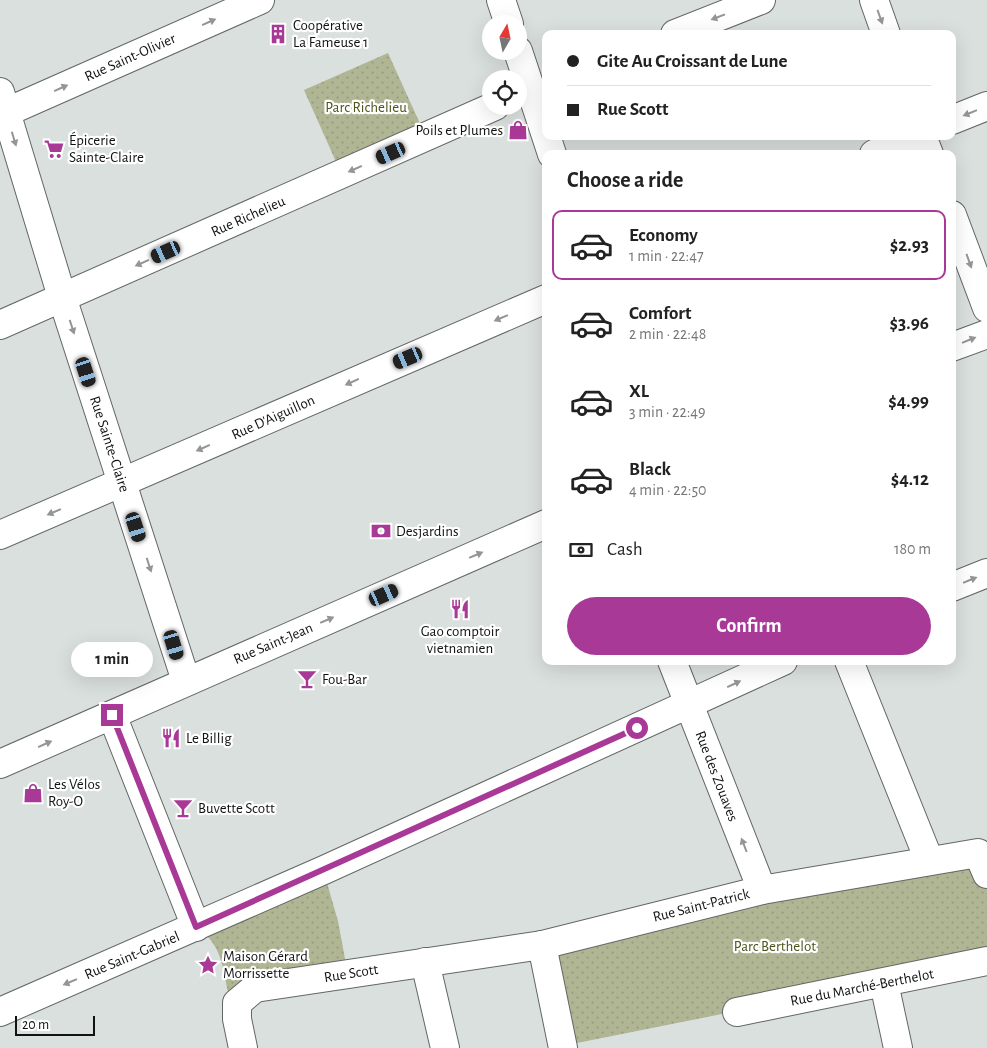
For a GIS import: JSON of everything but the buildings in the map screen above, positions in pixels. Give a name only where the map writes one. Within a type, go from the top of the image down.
[{"type":"street","name":"Rue Saint-Olivier","points":[[2,106],[260,0]]},
{"type":"street","points":[[501,0],[506,15]]},
{"type":"street","points":[[685,30],[761,0]]},
{"type":"street","points":[[874,0],[885,30]]},
{"type":"street","points":[[521,60],[542,122]]},
{"type":"street","name":"Rue Sainte-Claire","points":[[2,106],[186,681]]},
{"type":"street","points":[[956,118],[987,106]]},
{"type":"street","name":"Rue Richelieu","points":[[0,325],[482,112]]},
{"type":"street","points":[[883,150],[904,140]]},
{"type":"street","points":[[956,226],[987,308]]},
{"type":"street","name":"Rue D'Aiguillon","points":[[0,535],[542,301]]},
{"type":"street","points":[[956,346],[987,334]]},
{"type":"street","name":"Rue Saint-Jean","points":[[0,764],[542,526]]},
{"type":"street","points":[[956,585],[987,573]]},
{"type":"street","name":"Rue des Zouaves","points":[[674,665],[762,890]]},
{"type":"street","name":"Rue Saint-Gabriel","points":[[0,1012],[196,927],[774,665]]},
{"type":"street","points":[[851,665],[929,860]]},
{"type":"street","points":[[112,715],[196,927]]},
{"type":"street","name":"Rue Saint-Patrick","points":[[426,962],[542,945],[762,890],[929,860],[983,863]]},
{"type":"street","points":[[542,945],[563,1048]]},
{"type":"street","name":"Rue du Marché-Berthelot","points":[[737,1012],[987,961]]},
{"type":"street","points":[[426,962],[445,1048]]},
{"type":"street","name":"Rue Scott","points":[[243,1048],[237,1019],[237,1003],[255,988],[426,962]]},
{"type":"street","points":[[884,983],[898,1048]]},
{"type":"green space","name":"Parc Richelieu","points":[[388,53],[422,128],[337,164],[304,90]]},
{"type":"green space","name":"Parc Berthelot","points":[[978,853],[987,874],[987,961],[562,1046],[542,945]]},
{"type":"green space","points":[[325,876],[338,921],[348,975],[229,996],[220,957],[212,941],[196,927]]},
{"type":"place","name":"Coopérative La Fameuse 1","points":[[278,34]]},
{"type":"place","name":"Poils et Plumes","points":[[518,130]]},
{"type":"place","name":"Épicerie Sainte-Claire","points":[[54,149]]},
{"type":"place","name":"Desjardins","points":[[381,531]]},
{"type":"place","name":"Gao comptoir vietnamien","points":[[460,609]]},
{"type":"place","name":"Fou-Bar","points":[[307,679]]},
{"type":"place","name":"Le Billig","points":[[171,738]]},
{"type":"place","name":"Les Vélos Roy-O","points":[[33,793]]},
{"type":"place","name":"Buvette Scott","points":[[183,808]]},
{"type":"place","name":"Maison Gérard Morrissette","points":[[208,965]]},
{"type":"route","points":[[112,715],[196,927],[637,728]]}]
